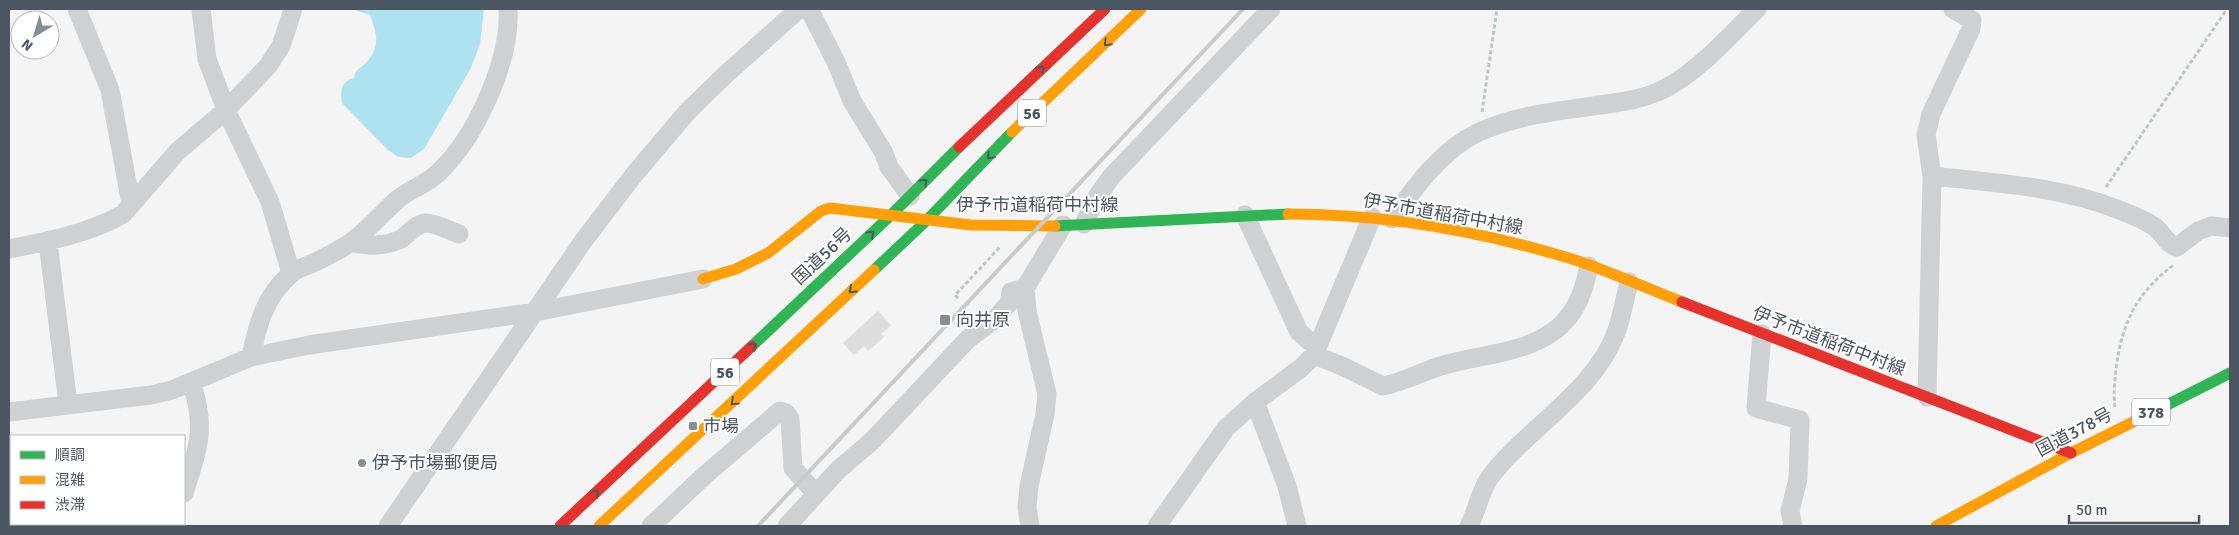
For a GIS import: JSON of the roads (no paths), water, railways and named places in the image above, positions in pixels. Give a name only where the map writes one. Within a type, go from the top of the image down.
[{"type":"main road","name":"国道56号","points":[[560,526],[890,216],[966,140],[1105,9]]},
{"type":"main road","name":"56","points":[[599,526],[926,221],[1025,119],[1096,54],[1141,9]]},
{"type":"main road","name":"伊予市道稲荷中村線","points":[[703,279],[736,269],[768,253],[821,212],[830,208],[926,221],[990,226],[1064,225],[1246,215],[1308,214],[1372,217],[1500,240],[1589,266],[2071,452]]},
{"type":"main road","name":"国道378号","points":[[1936,526],[2071,452],[2121,427],[2226,380]]},
{"type":"street","points":[[77,9],[110,90],[131,204]]},
{"type":"street","points":[[201,9],[207,59],[226,110],[270,202],[291,273]]},
{"type":"street","points":[[9,249],[48,242],[112,220],[123,214],[178,151],[226,110],[268,66],[281,46],[293,9]]},
{"type":"street","points":[[388,526],[594,226],[633,176],[687,112],[799,9]]},
{"type":"street","points":[[810,9],[836,62],[852,101],[884,153],[888,167],[910,196]]},
{"type":"street","points":[[1084,224],[1097,197],[1111,177],[1271,9]]},
{"type":"street","points":[[1392,220],[1417,184],[1434,166],[1478,132],[1532,116],[1646,96],[1666,88],[1685,76],[1757,9]]},
{"type":"street","points":[[1927,398],[1932,176],[1926,135],[1927,126],[1971,29],[1972,20],[1953,9]]},
{"type":"street","points":[[251,357],[259,320],[267,303],[291,273],[352,242],[405,193],[435,176],[469,135],[486,104],[498,71],[506,45],[511,11]]},
{"type":"street","points":[[1932,176],[2020,186],[2096,202],[2138,217],[2155,227],[2171,245],[2177,247],[2198,231],[2211,226],[2230,228]]},
{"type":"street","points":[[1246,215],[1299,332],[1316,352],[1383,386],[1444,364],[1527,346],[1550,334],[1575,308],[1582,292],[1589,266]]},
{"type":"street","points":[[1157,526],[1226,428],[1255,402],[1301,368],[1316,352],[1372,217]]},
{"type":"street","points":[[352,242],[362,246],[399,240],[416,225],[428,223],[459,234]]},
{"type":"street","points":[[1030,526],[1027,507],[1028,486],[1045,414],[1047,394],[1027,310],[1025,288],[1064,225]]},
{"type":"street","points":[[48,242],[68,404]]},
{"type":"street","points":[[9,412],[68,404],[129,399],[172,390],[251,357],[309,345],[535,312],[703,279]]},
{"type":"street","points":[[1469,526],[1477,512],[1488,480],[1548,417],[1572,397],[1605,354],[1617,331],[1628,282]]},
{"type":"street","points":[[787,526],[838,470],[872,440],[968,339],[995,319],[1009,303],[1011,292],[1025,288]]},
{"type":"street","points":[[1762,334],[1756,408],[1800,420],[1798,479],[1790,510],[1793,526]]},
{"type":"street","points":[[185,489],[197,450],[201,429],[196,397],[190,382]]},
{"type":"street","points":[[1255,402],[1286,486],[1297,526]]},
{"type":"street","points":[[650,526],[705,475],[780,411],[786,413],[790,419],[793,468],[816,494]]},
{"type":"water","points":[[352,9],[484,9],[480,44],[471,68],[424,149],[411,158],[398,157],[387,149],[342,103],[342,87],[346,81],[354,78],[357,70],[371,57],[376,45],[376,34],[370,15]]},
{"type":"railway","points":[[758,526],[1243,9]]},
{"type":"place","name":"向井原","points":[[945,320]]},
{"type":"place","name":"市場","points":[[693,426]]},
{"type":"place","name":"伊予市場郵便局","points":[[362,463]]}]
